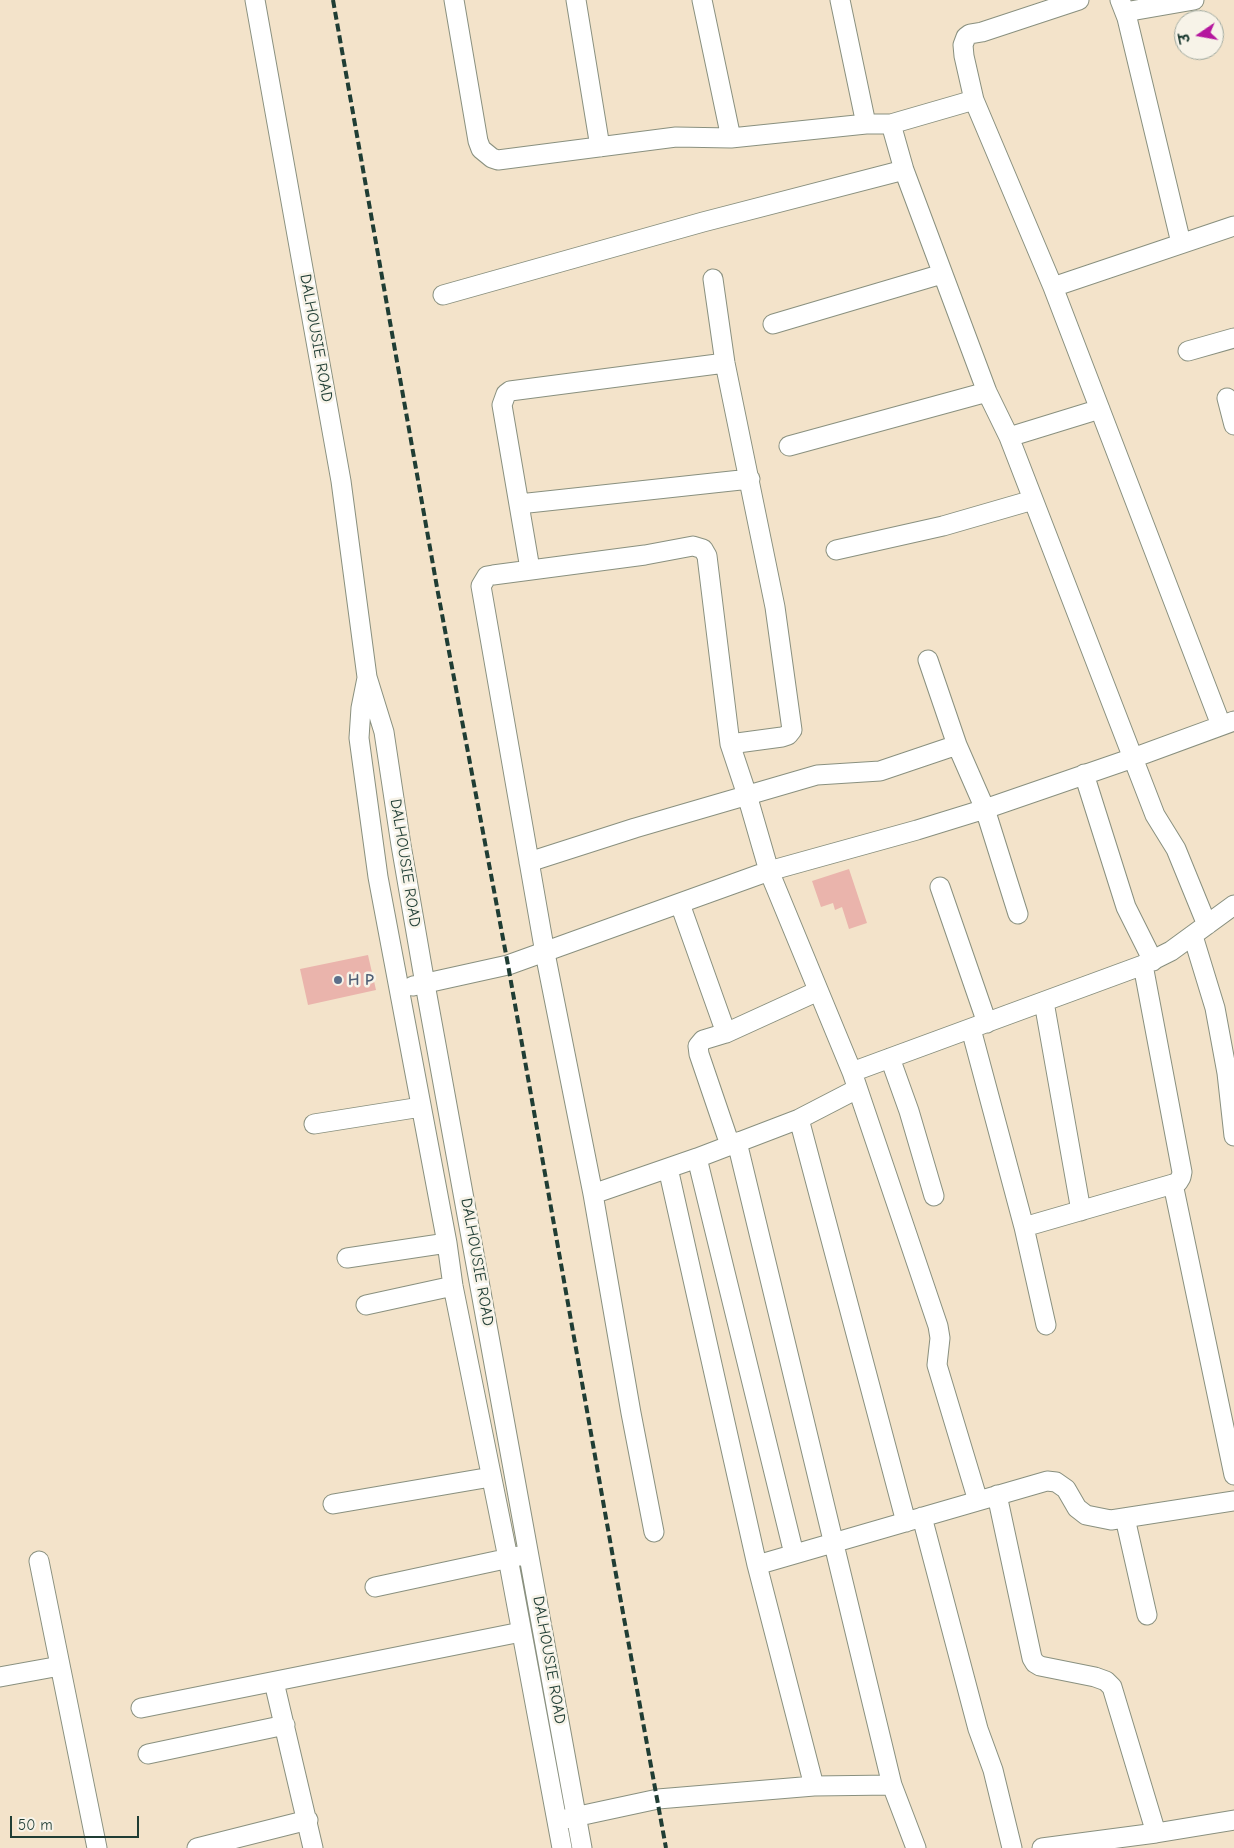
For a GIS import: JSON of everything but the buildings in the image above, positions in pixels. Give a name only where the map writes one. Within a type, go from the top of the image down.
[{"type":"street","name":"DALHOUSIE ROAD","points":[[255,0],[341,481],[367,677],[384,732],[401,846],[582,1848]]},
{"type":"street","points":[[454,0],[478,141],[481,149],[486,154],[498,160],[676,137],[731,138],[866,124],[892,124],[974,100]]},
{"type":"street","points":[[576,0],[600,147]]},
{"type":"street","points":[[702,0],[731,138]]},
{"type":"street","points":[[840,0],[866,124]]},
{"type":"street","points":[[400,989],[508,966],[769,871],[985,809],[1228,723],[1100,409],[1053,287],[974,100],[964,56],[963,45],[966,37],[970,34],[982,32],[1079,0]]},
{"type":"street","points":[[1181,244],[1123,6],[1194,0]]},
{"type":"street","points":[[892,124],[904,170],[987,392],[1010,437],[1155,815],[1176,849],[1200,930],[1227,1073],[1234,1136]]},
{"type":"street","points":[[443,295],[694,224],[904,170]]},
{"type":"street","points":[[1053,287],[1234,226]]},
{"type":"street","points":[[773,324],[942,274]]},
{"type":"street","points":[[712,279],[725,363],[775,607],[792,730],[788,735],[782,737],[730,744]]},
{"type":"street","points":[[1188,351],[1234,338]]},
{"type":"street","points":[[530,569],[502,405],[506,394],[510,391],[725,363]]},
{"type":"street","points":[[789,446],[987,392]]},
{"type":"street","points":[[1227,398],[1234,425]]},
{"type":"street","points":[[1010,437],[1100,409]]},
{"type":"street","points":[[519,504],[750,479]]},
{"type":"street","points":[[836,550],[943,526],[1033,500]]},
{"type":"street","points":[[654,1532],[629,1403],[593,1194],[529,862],[481,586],[487,576],[493,574],[625,557],[692,546],[702,549],[707,556],[730,744],[769,871],[855,1081],[938,1326],[940,1338],[937,1365],[978,1501]]},
{"type":"street","points":[[928,660],[957,745],[985,809],[1018,914]]},
{"type":"street","name":"DALHOUSIE ROAD","points":[[367,677],[361,708],[359,738],[378,877],[447,1243],[453,1286],[508,1558],[562,1848]]},
{"type":"street","points":[[529,862],[817,775],[880,771],[957,745]]},
{"type":"street","points":[[1024,1227],[1173,1184],[1178,1182],[1182,1172],[1148,963],[1126,907],[1084,774]]},
{"type":"street","points":[[940,887],[979,1026],[1046,1325]]},
{"type":"street","points":[[680,904],[726,1033]]},
{"type":"street","points":[[593,1194],[697,1158],[798,1119],[890,1058],[1148,963],[1171,951],[1234,905]]},
{"type":"street","points":[[818,991],[726,1033],[703,1040],[698,1046],[698,1051],[734,1144],[850,1607],[892,1784],[916,1848]]},
{"type":"street","points":[[1044,1002],[1081,1211]]},
{"type":"street","points":[[890,1058],[909,1111],[934,1196]]},
{"type":"street","points":[[314,1124],[421,1107]]},
{"type":"street","points":[[798,1119],[914,1520],[978,1729],[993,1770],[1012,1848]]},
{"type":"street","points":[[697,1158],[794,1554]]},
{"type":"street","points":[[668,1168],[757,1565],[814,1786]]},
{"type":"street","points":[[1173,1184],[1234,1476]]},
{"type":"street","points":[[347,1258],[447,1243]]},
{"type":"street","points":[[366,1305],[453,1286]]},
{"type":"street","points":[[333,1504],[491,1477]]},
{"type":"street","points":[[757,1565],[1034,1484],[1047,1482],[1056,1482],[1066,1489],[1077,1508],[1086,1515],[1111,1520],[1234,1501]]},
{"type":"street","points":[[997,1495],[1032,1658],[1040,1666],[1095,1677],[1106,1681],[1112,1687],[1156,1833]]},
{"type":"street","points":[[1125,1518],[1147,1615]]},
{"type":"street","points":[[375,1587],[530,1553]]},
{"type":"street","points":[[39,1561],[97,1848]]},
{"type":"street","points":[[140,1708],[521,1632]]},
{"type":"street","points":[[0,1678],[60,1666]]},
{"type":"street","points":[[274,1682],[314,1848]]},
{"type":"street","points":[[148,1754],[285,1725]]},
{"type":"street","points":[[557,1822],[576,1816],[658,1799],[814,1786],[892,1784]]},
{"type":"street","points":[[197,1848],[308,1820]]},
{"type":"street","points":[[1042,1848],[1086,1846],[1234,1820]]},
{"type":"railway","points":[[333,0],[438,593],[508,965],[666,1848]]},
{"type":"place","name":"H P","points":[[338,980]]}]
